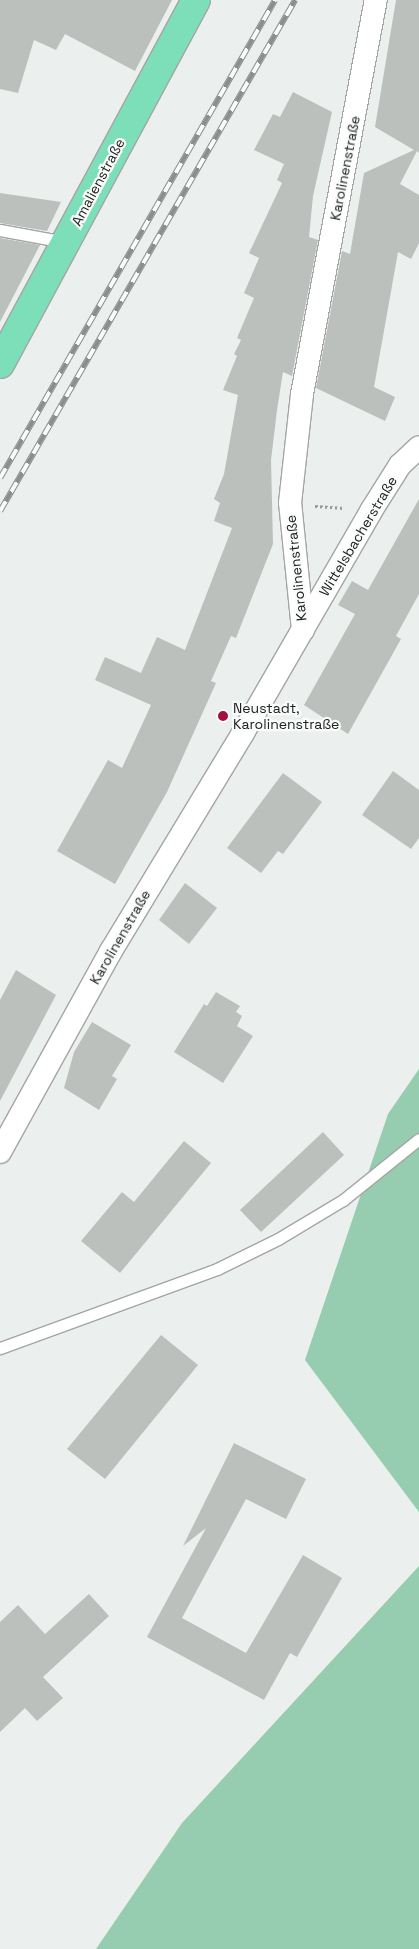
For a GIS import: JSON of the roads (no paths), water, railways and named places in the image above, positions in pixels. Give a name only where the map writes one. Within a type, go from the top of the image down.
[{"type":"main road","name":"Amalienstraße","points":[[0,364],[196,0]]},
{"type":"street","name":"Karolinenstraße","points":[[0,1152],[110,951],[303,630],[290,503],[302,394],[376,0]]},
{"type":"street","name":"Wittelsbacherstraße","points":[[303,630],[371,511],[400,465],[419,446]]},
{"type":"lane","points":[[0,230],[66,242]]},
{"type":"lane","points":[[0,1348],[217,1269],[278,1239],[343,1200],[419,1139]]},
{"type":"railway","points":[[0,478],[275,0]]},
{"type":"railway","points":[[0,511],[295,0]]},
{"type":"place","name":"Neustadt, Karolinenstraße","points":[[223,716]]}]
